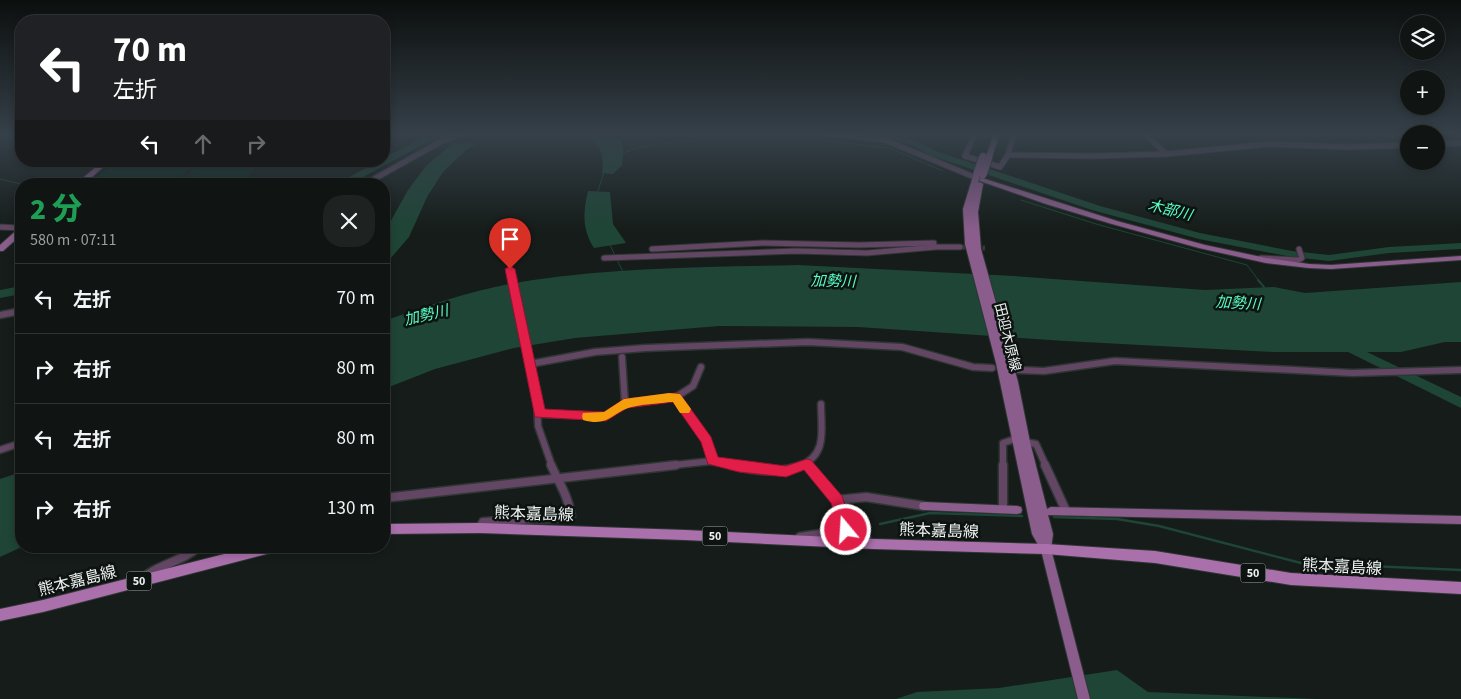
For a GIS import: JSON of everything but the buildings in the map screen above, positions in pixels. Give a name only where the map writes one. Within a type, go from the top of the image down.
[{"type":"main road","name":"熊本嘉島線","points":[[390,529],[480,528],[1046,549],[1155,557],[1292,579],[1461,588]]},
{"type":"main road","name":"熊本嘉島線","points":[[0,615],[251,553]]},
{"type":"street","points":[[376,178],[398,166]]},
{"type":"street","points":[[953,166],[1069,211],[1243,257],[1331,267],[1461,258]]},
{"type":"street","name":"田迎木原線","points":[[983,166],[974,224],[979,270],[1002,356],[1037,534],[1046,549],[1084,699]]},
{"type":"street","points":[[86,178],[100,167]]},
{"type":"street","points":[[0,227],[15,228]]},
{"type":"street","points":[[0,248],[15,234]]},
{"type":"street","points":[[604,258],[796,251],[867,253],[936,247],[960,247],[950,243],[859,245],[800,242],[652,248]]},
{"type":"street","points":[[1243,257],[1299,260],[1302,258],[1299,249]]},
{"type":"street","points":[[480,528],[483,522],[571,517],[562,484],[557,479],[538,426],[539,414],[510,269]]},
{"type":"street","points":[[0,315],[15,312]]},
{"type":"street","points":[[530,364],[595,352],[646,348],[808,342],[902,347],[973,367],[992,368]]},
{"type":"street","points":[[622,356],[624,404]]},
{"type":"street","points":[[1018,370],[1044,371],[1115,361],[1352,373],[1461,370]]},
{"type":"street","points":[[539,414],[606,416],[624,404],[676,397],[690,390],[694,385],[701,366]]},
{"type":"street","points":[[676,397],[707,440],[712,461]]},
{"type":"street","points":[[390,497],[712,461],[786,472],[807,464],[821,447],[821,404]]},
{"type":"street","points":[[1003,509],[1003,443],[1020,441],[1036,444],[1066,511]]},
{"type":"street","points":[[0,450],[15,446]]},
{"type":"street","points":[[807,464],[837,500],[846,530]]},
{"type":"street","points":[[837,500],[866,497],[924,506],[1017,510]]},
{"type":"street","points":[[1051,511],[1461,520]]},
{"type":"street","points":[[785,539],[846,530],[874,544]]},
{"type":"street","points":[[141,581],[150,571],[192,553]]},
{"type":"shaded area","points":[[109,167],[191,167],[180,178],[96,178]]},
{"type":"shaded area","points":[[196,167],[257,167],[246,178],[184,178]]},
{"type":"water","points":[[426,166],[450,166],[443,172],[427,197],[409,237],[390,259],[390,222],[408,190]]},
{"type":"water","points":[[603,166],[621,166],[613,174],[602,173]]},
{"type":"water","points":[[588,191],[610,192],[613,224],[626,243],[594,248],[587,234],[585,220]]},
{"type":"water","points":[[798,265],[1014,276],[1205,290],[1274,287],[1305,293],[1461,282],[1461,342],[1445,342],[1401,352],[1274,352],[1065,341],[858,327],[719,326],[575,338],[514,348],[435,369],[390,387],[390,319],[458,297],[514,283],[599,272],[666,268]]},
{"type":"water","points":[[15,474],[15,550],[0,557],[0,479]]},
{"type":"water","points":[[1117,670],[1148,692],[1317,699],[896,699],[917,692],[999,688]]},
{"type":"waterway","points":[[930,166],[943,171]]},
{"type":"waterway","name":"木部川","points":[[970,166],[1096,208],[1199,236],[1292,254],[1329,258],[1389,250],[1461,246]]},
{"type":"waterway","name":"木部川","points":[[353,178],[374,167]]},
{"type":"waterway","points":[[597,194],[604,172]]},
{"type":"waterway","points":[[0,179],[15,183]]},
{"type":"waterway","points":[[1021,200],[1096,224],[1247,265],[1259,281]]},
{"type":"waterway","points":[[610,245],[623,272]]},
{"type":"waterway","points":[[1258,280],[1264,287]]},
{"type":"waterway","name":"木部川","points":[[0,294],[15,291]]},
{"type":"waterway","name":"加勢川","points":[[1342,344],[1461,403]]},
{"type":"waterway","points":[[880,524],[930,513],[1022,516]]},
{"type":"waterway","points":[[1054,517],[1117,519],[1159,526],[1301,563],[1461,570]]},
{"type":"tunnel","points":[[960,247],[985,248]]},
{"type":"slow traffic","points":[[588,416],[606,416],[624,404],[669,397],[676,397],[685,409]]},
{"type":"route","points":[[510,269],[537,396],[539,414],[606,416],[624,404],[676,397],[707,440],[712,461],[786,472],[807,464],[837,500],[846,530]]}]
